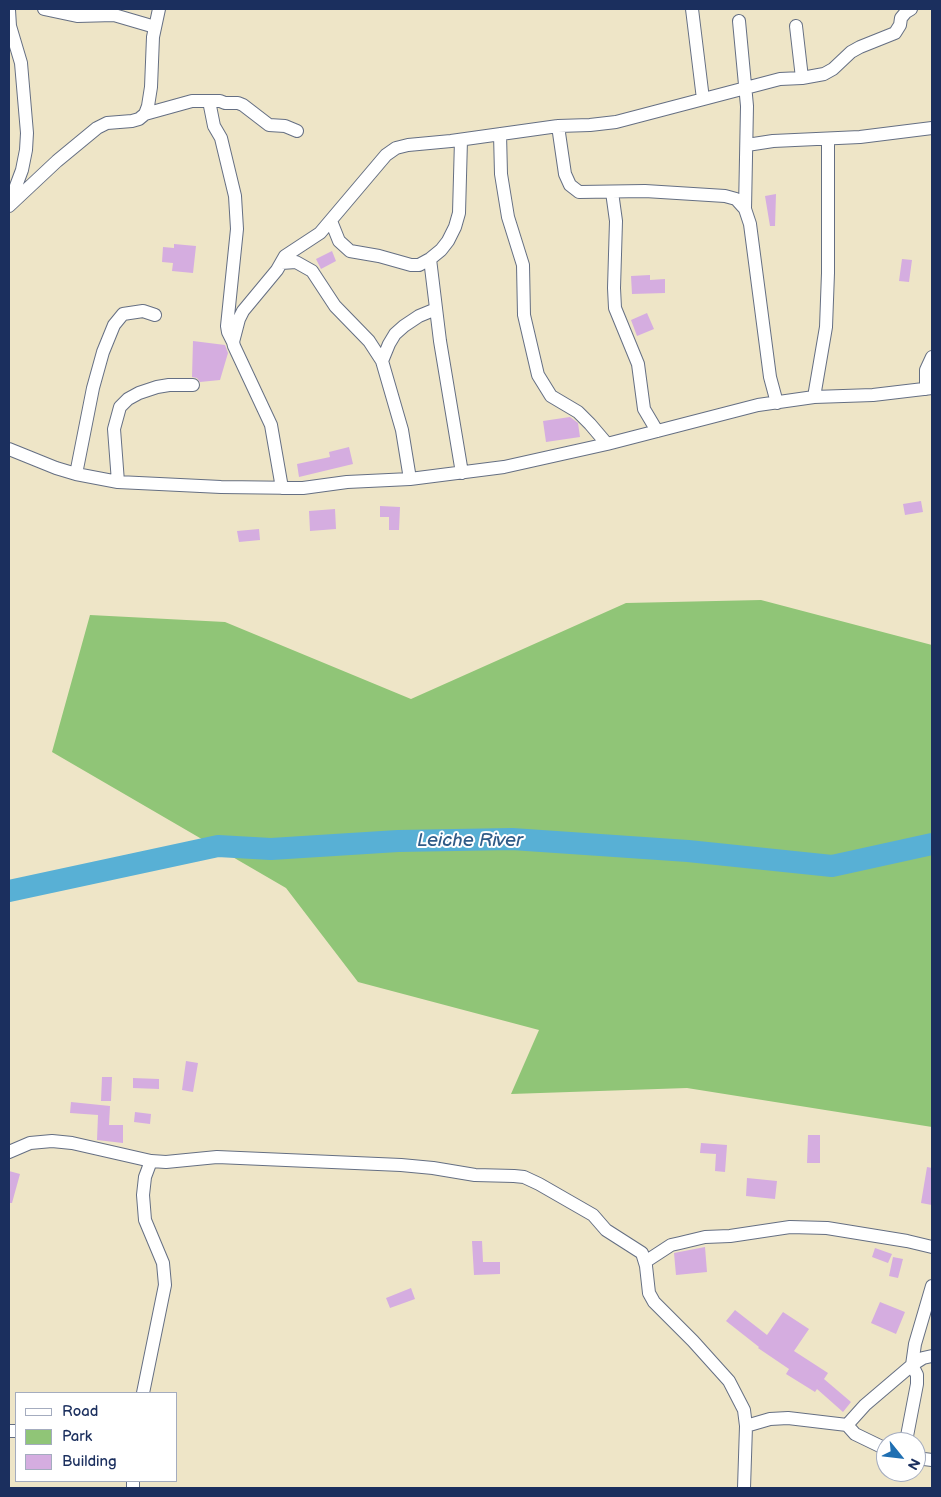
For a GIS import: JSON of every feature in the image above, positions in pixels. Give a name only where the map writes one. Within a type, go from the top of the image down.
[{"type":"street","points":[[44,9],[77,16],[114,15],[155,27]]},
{"type":"street","points":[[145,114],[152,80],[153,37],[159,9]]},
{"type":"street","points":[[692,9],[703,99]]},
{"type":"street","points":[[233,342],[243,311],[285,256],[310,242],[320,233],[386,155],[396,148],[558,126],[580,126],[616,122],[780,79],[824,74],[833,69],[851,52],[896,33],[901,18],[911,9]]},
{"type":"street","points":[[9,10],[10,26],[21,63],[27,133],[22,170],[9,205]]},
{"type":"street","points":[[739,21],[746,88],[745,209],[750,224],[770,377],[776,402]]},
{"type":"street","points":[[796,26],[802,78]]},
{"type":"street","points":[[9,205],[57,161],[97,128],[107,123],[139,119],[145,114],[179,104],[208,101],[238,103],[269,125],[285,126],[297,132]]},
{"type":"street","points":[[208,101],[214,126],[221,138],[235,196],[237,229],[227,326],[228,332],[271,425],[282,488]]},
{"type":"street","points":[[558,126],[566,174],[570,186],[579,192],[686,192],[736,199],[745,209]]},
{"type":"street","points":[[747,145],[781,140],[828,139],[932,128]]},
{"type":"street","points":[[500,134],[501,174],[508,217],[523,265],[524,315],[538,375],[551,396],[578,412],[607,444]]},
{"type":"street","points":[[814,397],[826,327],[828,139]]},
{"type":"street","points":[[331,221],[339,241],[350,251],[379,256],[411,265],[419,265],[430,260],[448,241],[459,213],[460,140]]},
{"type":"street","points":[[612,192],[616,221],[615,308],[638,364],[644,409],[657,431]]},
{"type":"street","points":[[430,260],[462,473]]},
{"type":"street","points":[[281,263],[296,262],[312,271],[336,306],[369,341],[382,361],[402,430],[410,479]]},
{"type":"street","points":[[382,361],[395,334],[404,326],[436,309]]},
{"type":"street","points":[[76,474],[93,388],[103,352],[114,325],[123,314],[143,311],[156,315]]},
{"type":"street","points":[[9,450],[76,474],[118,482],[303,488],[348,482],[410,479],[504,467],[607,444],[758,405],[814,397],[873,395],[929,389],[926,370],[932,357]]},
{"type":"street","points":[[118,482],[114,429],[120,407],[128,399],[139,393],[157,387],[169,384],[193,385]]},
{"type":"street","points":[[9,1152],[30,1143],[52,1141],[72,1143],[151,1161],[166,1162],[217,1157],[268,1158],[400,1165],[475,1175],[524,1177],[593,1215],[606,1230],[642,1253],[650,1293],[654,1302],[729,1381],[744,1410],[746,1426],[744,1488]]},
{"type":"street","points":[[144,1392],[165,1285],[163,1263],[145,1220],[143,1195],[145,1177],[151,1161]]},
{"type":"street","points":[[645,1262],[671,1245],[705,1237],[730,1236],[790,1227],[827,1228],[932,1247]]},
{"type":"street","points":[[907,1432],[917,1384],[917,1375],[912,1365],[915,1344],[932,1286]]},
{"type":"street","points":[[847,1426],[861,1409],[912,1365],[923,1358],[932,1356]]},
{"type":"street","points":[[746,1426],[770,1419],[788,1418],[847,1426],[855,1434],[876,1444]]},
{"type":"green space","points":[[761,600],[932,645],[932,1127],[687,1088],[511,1094],[539,1030],[358,982],[286,888],[52,752],[90,615],[225,622],[411,699],[626,603]]},
{"type":"building","points":[[776,194],[775,226],[770,226],[765,196]]},
{"type":"building","points":[[174,244],[196,246],[193,273],[172,271],[173,263],[162,262],[163,247],[174,248]]},
{"type":"building","points":[[332,251],[336,261],[321,269],[316,259]]},
{"type":"building","points":[[902,259],[912,260],[909,282],[899,281]]},
{"type":"building","points":[[650,275],[650,280],[665,279],[665,293],[632,294],[631,276]]},
{"type":"building","points":[[647,313],[654,329],[637,336],[631,320]]},
{"type":"building","points":[[193,341],[225,345],[228,353],[220,380],[200,382],[197,378],[192,377]]},
{"type":"building","points":[[570,417],[578,423],[580,437],[546,442],[543,421]]},
{"type":"building","points":[[349,447],[353,464],[299,477],[297,464],[330,457],[329,452]]},
{"type":"building","points":[[921,501],[923,512],[905,515],[903,504]]},
{"type":"building","points":[[380,506],[400,507],[399,530],[389,530],[389,517],[380,517]]},
{"type":"building","points":[[335,509],[336,529],[310,531],[309,511]]},
{"type":"building","points":[[259,529],[260,540],[239,542],[237,531]]},
{"type":"building","points":[[186,1061],[198,1063],[193,1092],[182,1090]]},
{"type":"building","points":[[102,1077],[112,1077],[111,1101],[101,1101]]},
{"type":"building","points":[[133,1078],[159,1079],[159,1089],[133,1088]]},
{"type":"building","points":[[71,1102],[110,1106],[109,1125],[123,1125],[123,1143],[97,1140],[98,1115],[70,1113]]},
{"type":"building","points":[[135,1112],[151,1114],[150,1124],[134,1122]]},
{"type":"building","points":[[808,1135],[820,1135],[820,1163],[807,1163]]},
{"type":"building","points":[[701,1143],[727,1145],[725,1172],[715,1171],[716,1154],[700,1153]]},
{"type":"building","points":[[927,1167],[932,1168],[932,1205],[921,1203]]},
{"type":"building","points":[[9,1171],[20,1174],[12,1203],[9,1203]]},
{"type":"building","points":[[747,1178],[777,1181],[775,1199],[746,1196]]},
{"type":"building","points":[[472,1241],[482,1241],[483,1262],[500,1262],[500,1274],[474,1275]]},
{"type":"building","points":[[705,1247],[707,1272],[676,1275],[674,1253]]},
{"type":"building","points":[[875,1248],[892,1254],[888,1263],[872,1257]]},
{"type":"building","points":[[893,1257],[903,1259],[898,1278],[889,1276]]},
{"type":"building","points":[[411,1288],[415,1299],[390,1308],[386,1298]]},
{"type":"building","points":[[880,1302],[905,1312],[896,1334],[871,1323]]},
{"type":"building","points":[[735,1310],[767,1335],[783,1312],[809,1329],[794,1351],[828,1373],[824,1379],[851,1402],[843,1412],[817,1389],[815,1392],[786,1374],[789,1369],[758,1348],[726,1321]]},
{"type":"waterway","name":"Leiche River","points":[[9,891],[218,846],[271,849],[398,841],[512,839],[688,851],[832,866],[932,844]]}]
